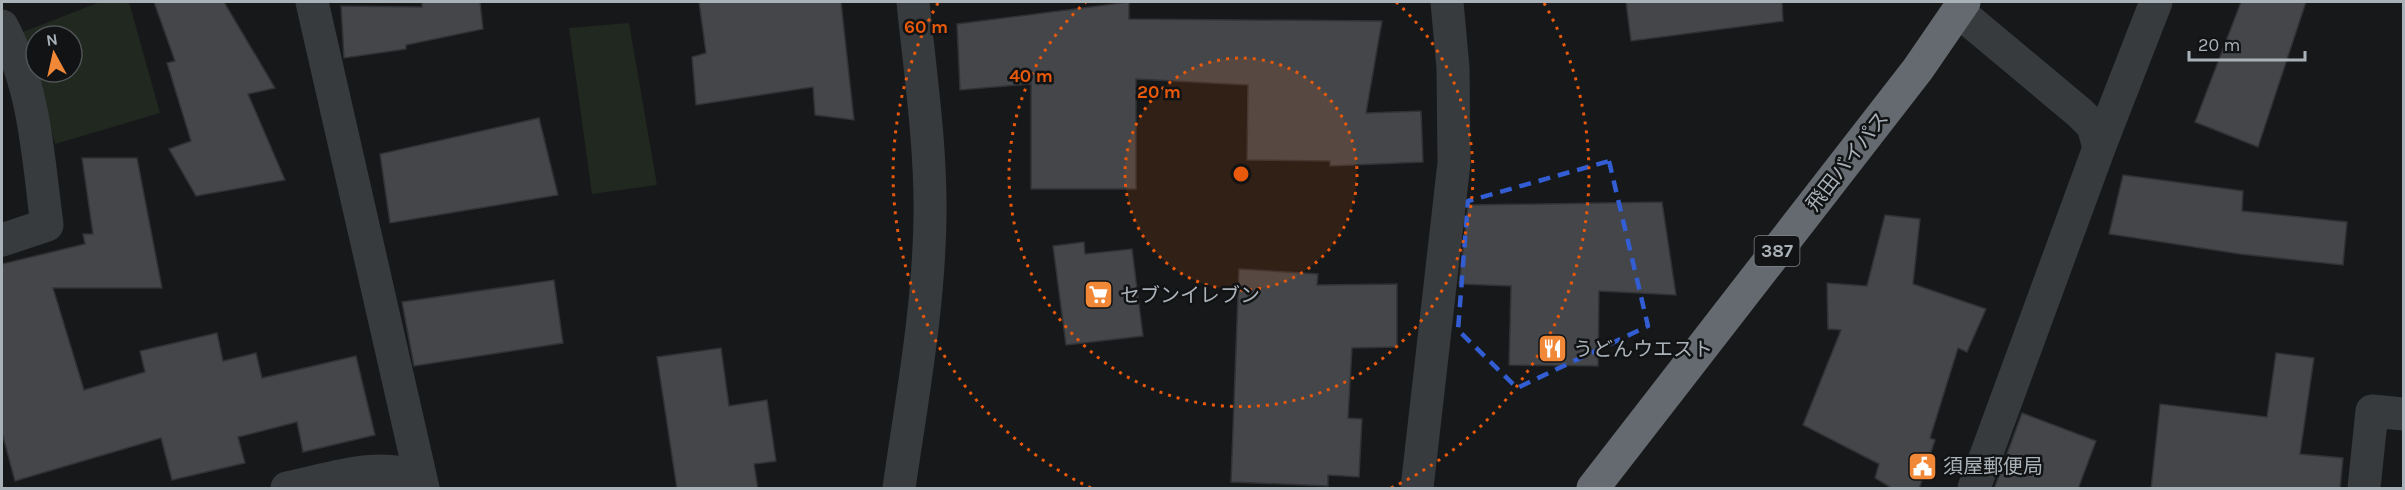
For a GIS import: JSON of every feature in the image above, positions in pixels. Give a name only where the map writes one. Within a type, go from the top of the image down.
[{"type":"highway","name":"飛田バイパス","points":[[1593,489],[1918,69],[1961,5]]},
{"type":"street","points":[[312,2],[421,483]]},
{"type":"street","points":[[899,489],[926,299],[930,214],[926,134],[913,2]]},
{"type":"street","points":[[1417,489],[1454,163],[1454,68],[1447,2]]},
{"type":"street","points":[[1974,489],[2099,148],[2156,2]]},
{"type":"street","points":[[1961,5],[2093,126],[2099,148]]},
{"type":"street","points":[[2,26],[15,50],[33,111],[47,225],[2,240]]},
{"type":"street","points":[[2364,489],[2372,411],[2403,414]]},
{"type":"street","points":[[287,489],[376,470],[398,470],[421,483]]},
{"type":"highlighted area","points":[[1609,161],[1648,326],[1517,388],[1458,330],[1468,201]]},
{"type":"shaded area","points":[[100,2],[129,2],[160,113],[55,144],[38,84],[84,84],[84,24],[44,24]]},
{"type":"shaded area","points":[[629,23],[657,185],[592,194],[569,28]]},
{"type":"building","points":[[154,2],[224,2],[275,88],[248,94],[285,180],[196,196],[169,149],[191,141],[167,63],[175,61]]},
{"type":"building","points":[[422,2],[480,2],[483,29],[406,45],[406,49],[344,58],[341,6],[422,7]]},
{"type":"building","points":[[699,2],[841,2],[854,120],[815,115],[813,87],[696,105],[692,57],[706,53]]},
{"type":"building","points":[[1129,2],[1129,19],[1382,21],[1366,113],[1421,111],[1423,162],[1330,166],[1330,161],[1247,160],[1248,85],[1136,79],[1136,189],[1031,189],[1031,84],[960,90],[957,24]]},
{"type":"building","points":[[1626,2],[1782,2],[1783,21],[1631,41]]},
{"type":"building","points":[[2241,2],[2306,2],[2258,147],[2195,122]]},
{"type":"building","points":[[539,118],[558,195],[390,223],[380,154]]},
{"type":"building","points":[[82,158],[137,158],[162,288],[53,288],[84,390],[145,372],[140,351],[217,333],[223,361],[256,353],[262,378],[356,356],[375,435],[303,452],[297,422],[238,437],[245,463],[172,480],[161,438],[15,481],[2,433],[2,264],[85,244],[83,234],[93,234]]},
{"type":"building","points":[[2123,175],[2243,191],[2242,211],[2347,222],[2343,265],[2240,254],[2109,234]]},
{"type":"building","points":[[1662,202],[1676,295],[1599,291],[1598,366],[1509,365],[1511,286],[1459,284],[1468,205]]},
{"type":"building","points":[[1885,215],[1920,219],[1913,284],[1986,309],[1967,352],[1958,348],[1930,438],[1935,440],[1919,489],[1893,489],[1875,478],[1879,464],[1803,425],[1841,330],[1828,329],[1827,283],[1867,286]]},
{"type":"building","name":"セブンイレブン","points":[[1084,242],[1085,254],[1132,249],[1143,336],[1066,345],[1053,246]]},
{"type":"building","points":[[1239,269],[1318,274],[1317,285],[1397,284],[1397,347],[1352,348],[1348,418],[1362,419],[1359,477],[1328,475],[1328,486],[1231,482]]},
{"type":"building","points":[[554,280],[563,343],[414,366],[402,302]]},
{"type":"building","points":[[721,348],[729,406],[767,400],[776,461],[754,464],[758,489],[677,489],[657,357]]},
{"type":"building","points":[[2276,353],[2314,358],[2300,454],[2343,458],[2340,489],[2151,489],[2160,404],[2267,417]]},
{"type":"building","points":[[2022,413],[2096,441],[2078,489],[1994,489]]},
{"type":"place","name":"セブンイレブン","points":[[1099,295]]},
{"type":"place","name":"うどんウエスト","points":[[1552,349]]},
{"type":"place","name":"須屋郵便局","points":[[1922,466]]}]
